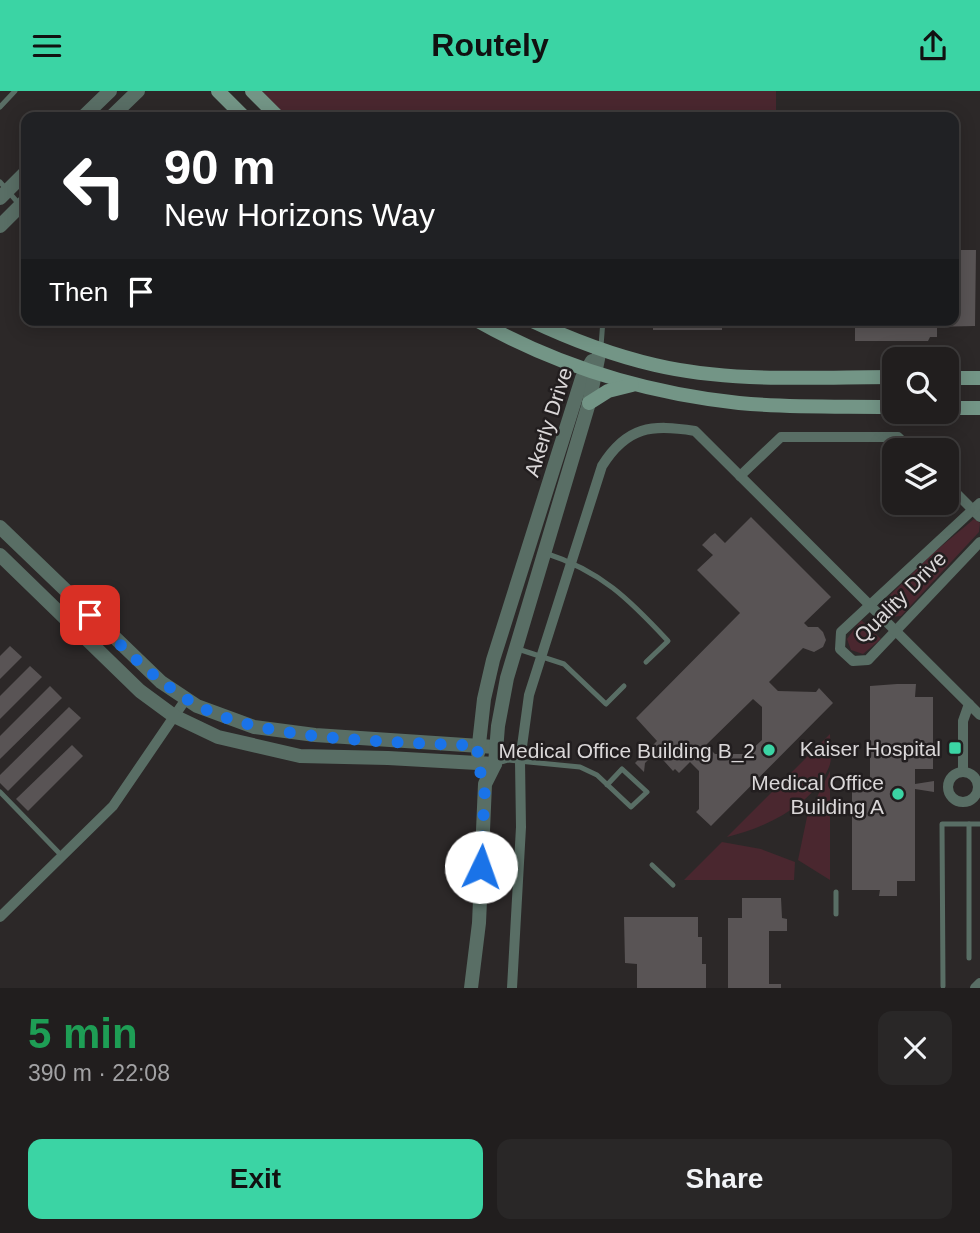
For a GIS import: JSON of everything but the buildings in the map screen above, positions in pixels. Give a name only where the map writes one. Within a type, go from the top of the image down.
[{"type":"main road","points":[[218,91],[239,112]]},
{"type":"main road","points":[[252,91],[273,112]]},
{"type":"main road","points":[[487,326],[533,350],[591,372],[684,395],[742,403],[882,407]]},
{"type":"main road","points":[[544,326],[600,349],[656,366],[749,377],[882,377]]},
{"type":"main road","points":[[959,378],[980,378]]},
{"type":"main road","points":[[589,403],[608,391],[634,384]]},
{"type":"main road","points":[[959,408],[980,408]]},
{"type":"street","points":[[88,112],[110,91]]},
{"type":"street","points":[[116,112],[138,91]]},
{"type":"street","points":[[2,190],[21,176]]},
{"type":"street","points":[[0,226],[21,205]]},
{"type":"street","name":"Akerly Drive","points":[[471,988],[479,923],[485,784],[477,764],[484,699],[493,660],[600,349]]},
{"type":"street","name":"Akerly Drive","points":[[485,784],[501,762],[495,747],[502,699],[589,403],[591,372]]},
{"type":"street","points":[[513,988],[521,827],[520,761],[529,695],[602,466],[611,452],[628,436],[643,429],[664,426],[695,431],[980,715]]},
{"type":"street","points":[[740,476],[781,437],[899,438]]},
{"type":"street","points":[[959,494],[978,510]]},
{"type":"street","name":"Quality Drive","points":[[978,510],[841,632],[841,649],[853,661],[868,660],[980,542]]},
{"type":"street","points":[[0,527],[161,682],[197,706],[254,727],[315,735],[495,747]]},
{"type":"street","points":[[0,555],[140,691],[174,716],[218,737],[300,756],[477,764],[501,762]]},
{"type":"street","points":[[0,917],[113,806],[186,699]]},
{"type":"street","points":[[963,772],[964,721],[969,704]]},
{"type":"street","points":[[963,772],[974,776],[979,787],[975,796],[967,801],[953,797],[948,789],[950,779],[963,772]]},
{"type":"street","points":[[975,988],[980,983]]},
{"type":"lane","points":[[0,107],[15,91]]},
{"type":"lane","points":[[2,190],[21,202]]},
{"type":"lane","points":[[600,349],[602,326]]},
{"type":"lane","points":[[545,553],[593,573],[627,597],[668,641],[646,662]]},
{"type":"lane","points":[[515,648],[564,664],[606,704],[624,686]]},
{"type":"lane","points":[[501,762],[520,761],[580,767],[597,775],[607,785],[631,807],[647,792],[622,769],[607,785]]},
{"type":"lane","points":[[0,792],[62,856]]},
{"type":"lane","points":[[943,986],[942,824],[980,824]]},
{"type":"lane","points":[[969,824],[969,958]]},
{"type":"lane","points":[[652,865],[673,885]]},
{"type":"lane","points":[[836,892],[836,914]]},
{"type":"shaded area","points":[[252,91],[776,91],[776,112],[273,112]]},
{"type":"shaded area","points":[[974,519],[980,523],[979,532],[901,616],[891,617],[883,608],[884,601],[932,554]]},
{"type":"shaded area","points":[[861,620],[881,639],[863,654],[851,650],[847,639]]},
{"type":"shaded area","points":[[830,734],[829,767],[812,793],[772,821],[727,837]]},
{"type":"shaded area","points":[[830,771],[830,880],[798,860],[807,817]]},
{"type":"shaded area","points":[[722,842],[761,849],[795,862],[794,880],[684,880]]},
{"type":"place","name":"Kaiser Hospital","points":[[955,748]]},
{"type":"place","name":"Medical Office Building B_2","points":[[769,750]]},
{"type":"place","name":"Medical Office Building A","points":[[898,794]]},
{"type":"route","points":[[90,615],[161,682],[197,706],[254,727],[315,735],[478,746],[477,764],[485,784],[481,867]]}]
